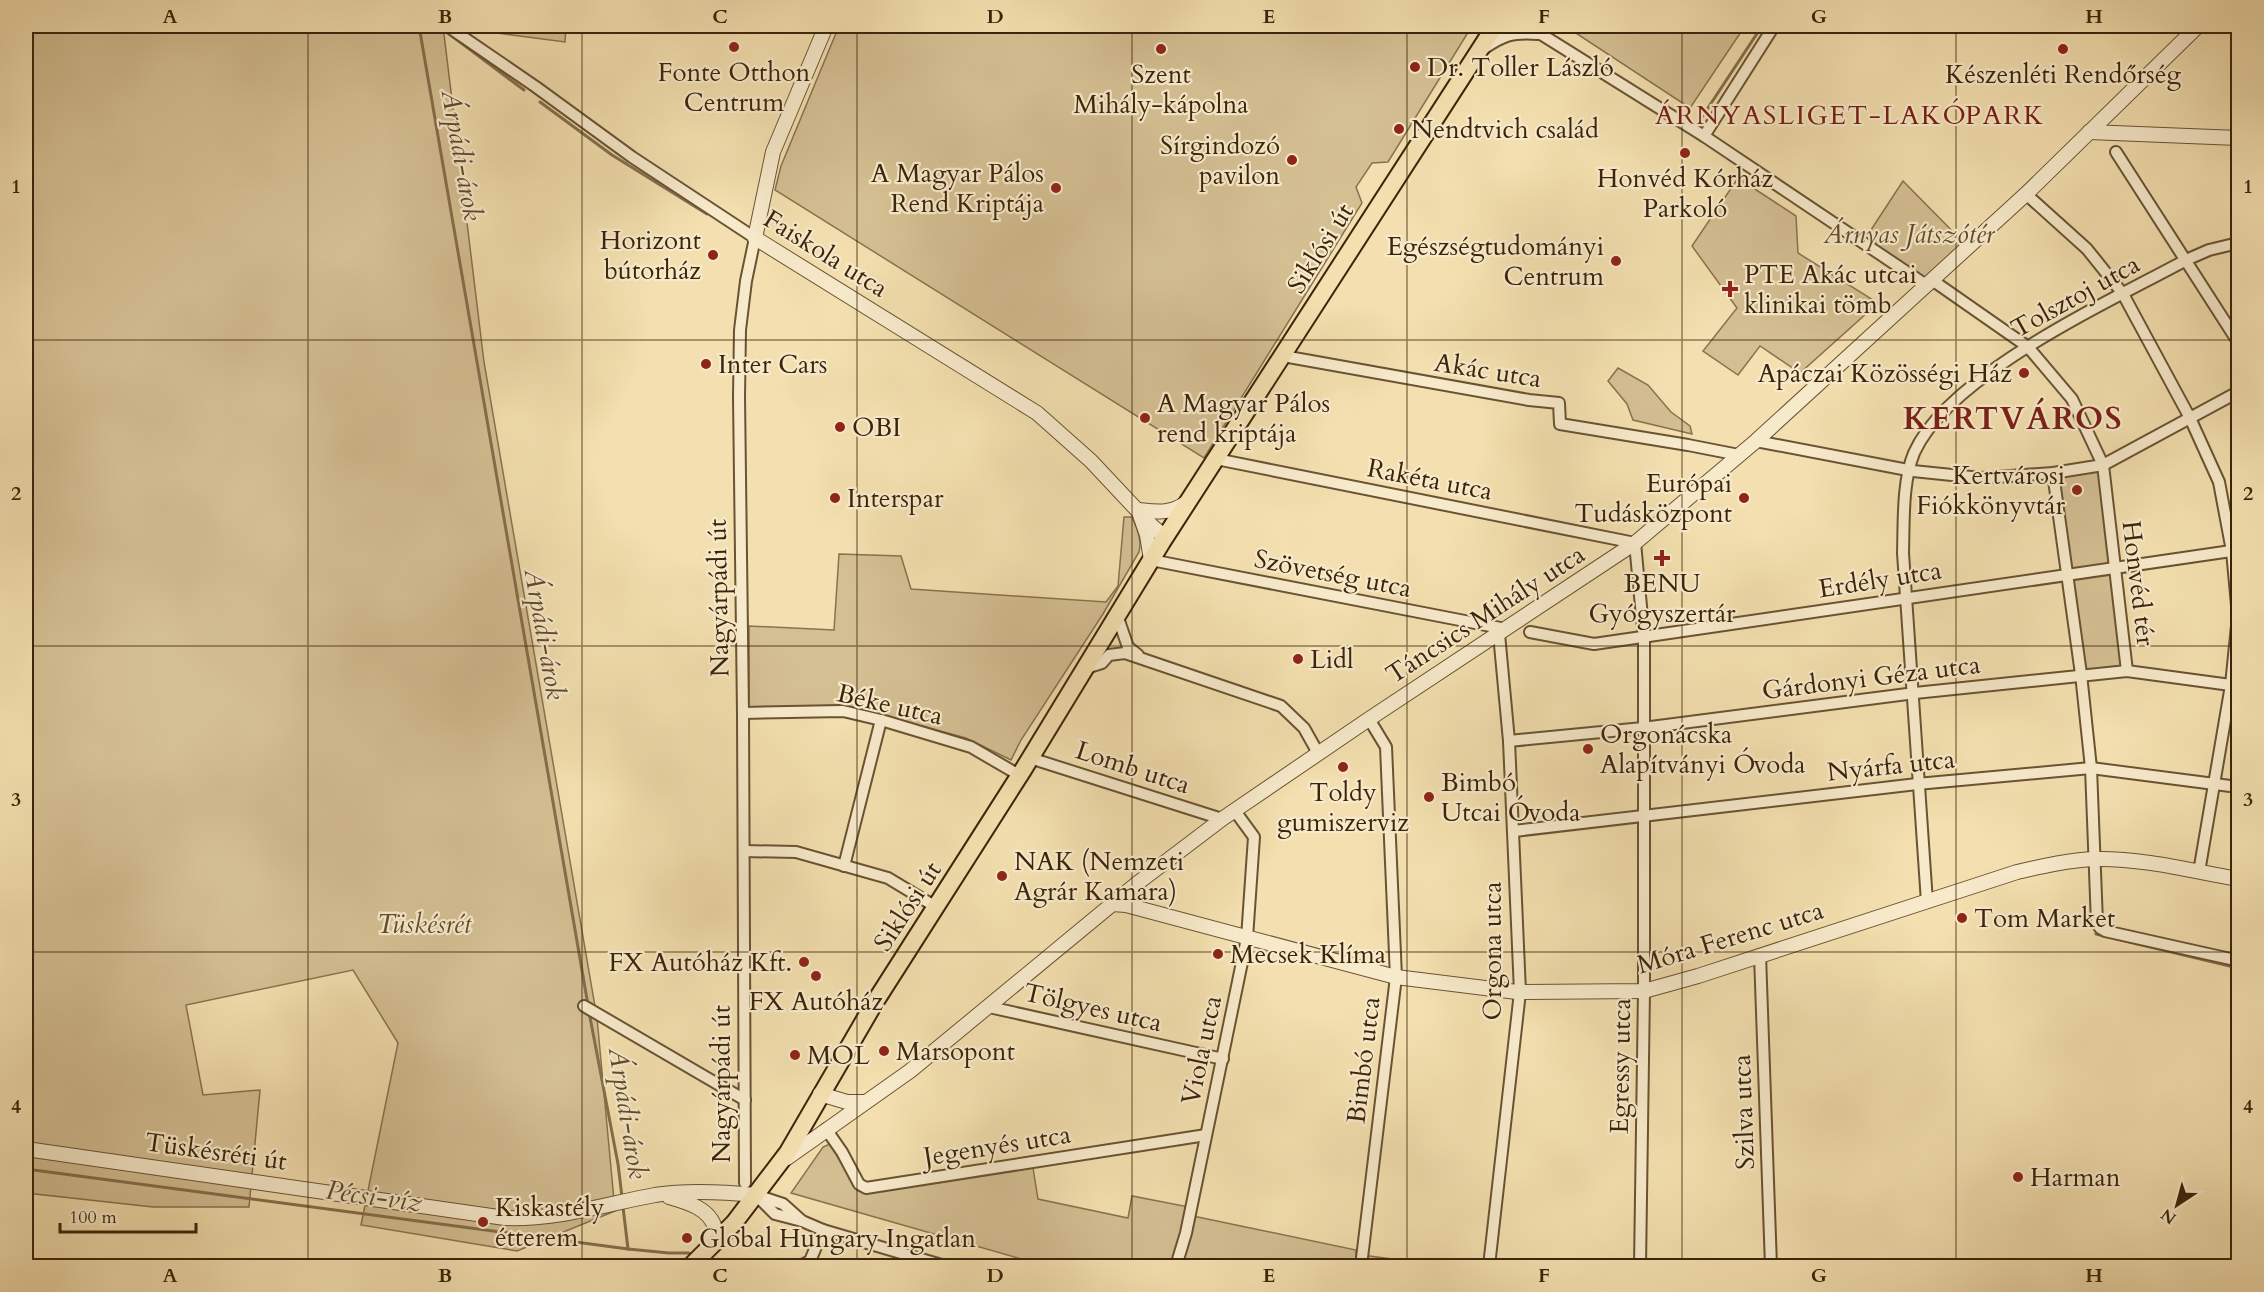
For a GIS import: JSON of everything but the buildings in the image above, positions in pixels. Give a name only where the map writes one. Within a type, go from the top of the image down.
[{"type":"main road","name":"Siklósi út","points":[[692,1266],[734,1223],[751,1189],[779,1165],[875,1002],[1030,758],[1165,537],[1495,26]]},
{"type":"street","name":"Faiskola utca","points":[[447,26],[632,157],[755,237],[1037,413],[1091,461],[1165,537]]},
{"type":"street","name":"Nagyárpádi út","points":[[751,1189],[745,1100],[740,341],[746,281],[773,152],[826,26]]},
{"type":"street","name":"Honvéd tér","points":[[1528,26],[1539,30],[1704,136],[1853,239],[1929,282],[2028,347],[2072,399],[2103,465],[2127,670]]},
{"type":"street","points":[[1704,136],[1774,26]]},
{"type":"street","name":"Táncsics Mihály utca","points":[[779,1165],[826,1129],[910,1071],[1139,882],[1222,819],[1635,543],[1756,441],[2026,194],[2198,26]]},
{"type":"street","points":[[1477,54],[1502,36],[1539,30]]},
{"type":"street","points":[[2089,132],[2238,138]]},
{"type":"street","points":[[2116,152],[2238,342]]},
{"type":"street","points":[[2026,194],[2087,249],[2123,294],[2190,418],[2219,482],[2235,550],[2238,616],[2235,685],[2199,872]]},
{"type":"street","name":"Tolsztoj utca","points":[[1927,902],[1905,598],[1904,508],[1909,471],[1914,454],[1924,435],[1945,409],[1969,388],[2028,347],[2186,260],[2209,249],[2238,243]]},
{"type":"street","name":"Akác utca","points":[[1282,356],[1529,400],[1559,403],[1560,424],[1739,455]]},
{"type":"street","points":[[1756,441],[1909,471],[1981,478],[2053,473],[2103,465],[2238,392]]},
{"type":"street","name":"Rakéta utca","points":[[1216,459],[1635,543]]},
{"type":"street","points":[[2053,473],[2081,674],[2091,768],[2097,923],[2100,928],[2142,940],[2235,960],[2238,955]]},
{"type":"street","points":[[1151,560],[1147,535],[1139,510],[1166,512],[1176,510],[1190,499]]},
{"type":"street","name":"Egressy utca","points":[[1635,543],[1644,638],[1644,992],[1640,1266]]},
{"type":"street","name":"Erdély utca","points":[[1530,632],[1594,644],[2235,550]]},
{"type":"street","name":"Szövetség utca","points":[[1151,560],[1503,632]]},
{"type":"street","points":[[1117,615],[1128,647],[1157,665]]},
{"type":"street","name":"Orgona utca","points":[[1489,1266],[1520,992],[1503,632]]},
{"type":"street","points":[[1085,668],[1102,663],[1109,654],[1125,653],[1281,706],[1304,728],[1318,753]]},
{"type":"street","name":"Gárdonyi Géza utca","points":[[1509,741],[1643,728],[2127,670],[2235,685]]},
{"type":"street","name":"Béke utca","points":[[743,713],[843,711],[971,747],[1019,775]]},
{"type":"street","name":"Bimbó utca","points":[[1361,1266],[1396,977],[1386,747],[1369,719]]},
{"type":"street","points":[[844,866],[881,720]]},
{"type":"street","name":"Lomb utca","points":[[1030,758],[1222,819]]},
{"type":"street","name":"Nyárfa utca","points":[[1514,831],[1917,784],[2091,768],[2238,787]]},
{"type":"street","name":"Viola utca","points":[[1176,1266],[1186,1233],[1247,938],[1254,837],[1235,810]]},
{"type":"street","points":[[744,851],[795,852],[888,878],[936,907]]},
{"type":"street","name":"Móra Ferenc utca","points":[[1112,904],[1126,905],[1396,977],[1520,992],[1644,992],[2017,872],[2059,863],[2096,859],[2139,862],[2238,879]]},
{"type":"street","name":"Móra Ferenc utca","points":[[1139,882],[1138,892],[1146,903],[1160,914]]},
{"type":"street","name":"Szilva utca","points":[[1760,955],[1771,1266]]},
{"type":"street","name":"Tölgyes utca","points":[[989,1006],[1223,1059]]},
{"type":"street","points":[[588,1008],[745,1100]]},
{"type":"street","name":"Táncsics Mihály utca","points":[[820,1094],[857,1103],[876,1095]]},
{"type":"street","name":"Jegenyés utca","points":[[826,1129],[842,1152],[859,1184],[866,1188],[1206,1135]]},
{"type":"street","name":"Tüskésréti út","points":[[26,1149],[505,1218],[525,1219],[550,1216],[658,1195],[751,1189]]},
{"type":"street","points":[[751,1189],[783,1204],[802,1221],[823,1230],[945,1266]]},
{"type":"street","points":[[658,1195],[690,1204],[708,1215],[715,1228],[706,1253]]},
{"type":"street","points":[[800,1266],[810,1261],[823,1230]]},
{"type":"green space","name":"Tüskésrét","points":[[26,26],[443,26],[484,362],[597,1018],[615,1211],[517,1251],[361,1225],[398,1043],[353,970],[186,1005],[203,1095],[260,1090],[249,1207],[153,1207],[26,1193]]},
{"type":"green space","points":[[443,26],[566,26],[565,42]]},
{"type":"green space","points":[[839,26],[1472,26],[1388,162],[1372,163],[1356,187],[1362,203],[1204,458],[775,190],[781,166]]},
{"type":"green space","points":[[1565,26],[1692,26],[1696,28],[1698,26],[1745,26],[1690,108]]},
{"type":"green space","points":[[1738,178],[1796,216],[1798,253],[1878,303],[1800,373],[1760,346],[1738,375],[1703,351],[1737,308],[1692,246]]},
{"type":"green space","name":"Árnyas Játszótér","points":[[1903,181],[1968,247],[1926,285],[1863,242]]},
{"type":"green space","points":[[1618,368],[1648,385],[1671,412],[1690,426],[1692,434],[1633,420],[1627,404],[1608,381]]},
{"type":"green space","points":[[2103,465],[2127,671],[2081,674],[2053,473]]},
{"type":"green space","points":[[1124,517],[1132,517],[1139,538],[1139,552],[1103,614],[1021,740],[1011,760],[966,738],[844,705],[749,708],[749,626],[834,630],[839,554],[901,556],[911,589],[1106,602],[1118,586]]},
{"type":"green space","points":[[830,1144],[858,1191],[875,1191],[1033,1168],[1038,1199],[1128,1218],[1132,1196],[1189,1207],[1172,1266],[1046,1266],[791,1193],[823,1147]]},
{"type":"green space","points":[[1193,1216],[1356,1250],[1356,1266],[1180,1266]]},
{"type":"green space","points":[[1362,1255],[1437,1265],[1437,1266],[1361,1266]]},
{"type":"waterway","name":"Árpádi-árok","points":[[419,26],[588,1005]]},
{"type":"waterway","points":[[1702,117],[1762,26]]},
{"type":"waterway","points":[[452,36],[524,90]]},
{"type":"waterway","points":[[540,102],[612,155],[707,214]]},
{"type":"waterway","points":[[2096,934],[2238,968]]},
{"type":"waterway","name":"Árpádi-árok","points":[[589,1012],[618,1164],[622,1197]]},
{"type":"waterway","name":"Pécsi-víz","points":[[26,1169],[628,1249],[693,1255]]},
{"type":"waterway","name":"Árpádi-árok","points":[[623,1207],[628,1249]]},
{"type":"waterway","name":"Pécsi-víz","points":[[704,1261],[714,1266]]},
{"type":"place","name":"Fonte Otthon Centrum","points":[[734,47]]},
{"type":"place","name":"Szent Mihály-kápolna","points":[[1161,49]]},
{"type":"place","name":"Készenléti Rendőrség","points":[[2063,49]]},
{"type":"place","name":"Dr. Toller László","points":[[1415,67]]},
{"type":"place","name":"Nendtvich család","points":[[1399,129]]},
{"type":"place","name":"Honvéd Kórház Parkoló","points":[[1685,153]]},
{"type":"place","name":"Sírgindozó pavilon","points":[[1292,160]]},
{"type":"place","name":"A Magyar Pálos Rend Kriptája","points":[[1056,188]]},
{"type":"place","name":"Horizont bútorház","points":[[713,255]]},
{"type":"place","name":"Egészségtudományi Centrum","points":[[1616,261]]},
{"type":"place","name":"PTE Akác utcai klinikai tömb","points":[[1730,289]]},
{"type":"place","name":"Inter Cars","points":[[706,364]]},
{"type":"place","name":"Apáczai Közösségi Ház","points":[[2024,373]]},
{"type":"place","name":"A Magyar Pálos rend kriptája","points":[[1145,418]]},
{"type":"place","name":"OBI","points":[[840,427]]},
{"type":"place","name":"Kertvárosi Fiókkönyvtár","points":[[2077,490]]},
{"type":"place","name":"Interspar","points":[[835,498]]},
{"type":"place","name":"Európai Tudásközpont","points":[[1744,498]]},
{"type":"place","name":"BENU Gyógyszertár","points":[[1662,558]]},
{"type":"place","name":"Lidl","points":[[1298,659]]},
{"type":"place","name":"Orgonácska Alapítványi Óvoda","points":[[1588,749]]},
{"type":"place","name":"Toldy gumiszerviz","points":[[1343,767]]},
{"type":"place","name":"Bimbó Utcai Óvoda","points":[[1429,797]]},
{"type":"place","name":"NAK (Nemzeti Agrár Kamara)","points":[[1002,876]]},
{"type":"place","name":"Tom Market","points":[[1962,918]]},
{"type":"place","name":"Mecsek Klíma","points":[[1218,954]]},
{"type":"place","name":"FX Autóház Kft.","points":[[804,962]]},
{"type":"place","name":"FX Autóház","points":[[816,976]]},
{"type":"place","name":"Marsopont","points":[[884,1051]]},
{"type":"place","name":"MOL","points":[[795,1055]]},
{"type":"place","name":"Harman","points":[[2018,1177]]},
{"type":"place","name":"Kiskastély étterem","points":[[483,1222]]},
{"type":"place","name":"Global Hungary Ingatlan","points":[[687,1238]]},
{"type":"district","name":"ÁRNYASLIGET-LAKÓPARK","points":[[1850,115]]},
{"type":"district","name":"KERTVÁROS","points":[[2013,418]]}]
